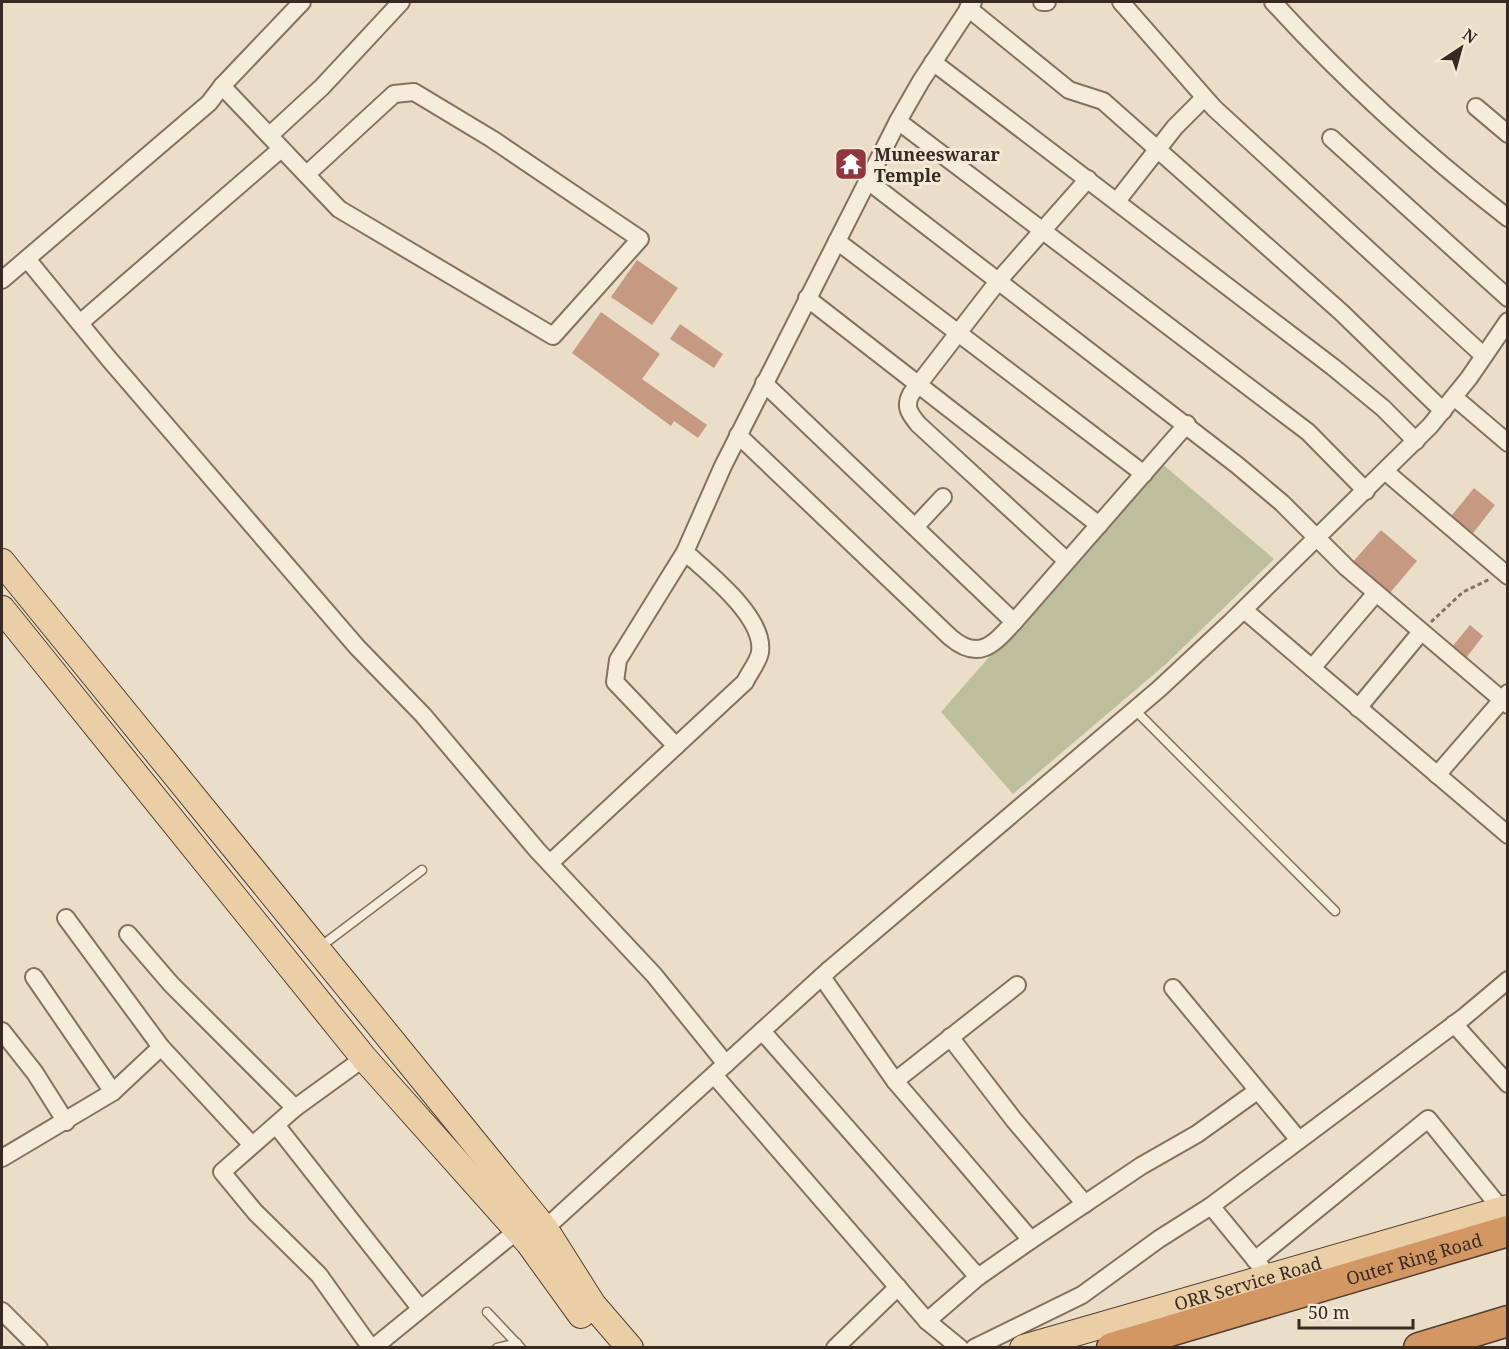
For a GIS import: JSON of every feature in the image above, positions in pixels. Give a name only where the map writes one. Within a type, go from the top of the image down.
[{"type":"highway","name":"Outer Ring Road","points":[[1112,1347],[1506,1216]]},
{"type":"highway","points":[[1419,1347],[1508,1321]]},
{"type":"main road","points":[[2,562],[317,949],[531,1234],[582,1318],[608,1347]]},
{"type":"main road","points":[[2,609],[364,1058],[531,1234],[630,1347]]},
{"type":"main road","name":"ORR Service Road","points":[[1023,1347],[1262,1269],[1506,1216]]},
{"type":"street","points":[[2,280],[209,104],[222,86],[302,2]]},
{"type":"street","points":[[270,135],[322,87],[401,2]]},
{"type":"street","points":[[1121,2],[1204,98],[1290,180],[1484,356]]},
{"type":"street","points":[[1273,2],[1334,65],[1411,136],[1508,218]]},
{"type":"street","points":[[676,746],[615,682],[618,660],[685,552],[738,435],[898,122],[933,62],[971,5],[1069,90],[1103,101],[1341,312],[1443,411]]},
{"type":"street","points":[[933,62],[1359,387],[1416,441]]},
{"type":"street","points":[[222,86],[339,209],[553,336],[640,239],[492,139],[414,92],[394,94],[307,174]]},
{"type":"street","points":[[1117,201],[1156,149],[1204,98]]},
{"type":"street","points":[[1476,107],[1508,134]]},
{"type":"street","points":[[898,122],[1308,432],[1366,490]]},
{"type":"street","points":[[1331,138],[1508,298]]},
{"type":"street","points":[[80,323],[281,149]]},
{"type":"street","points":[[1067,561],[912,417],[907,404],[918,385],[999,280],[1088,179]]},
{"type":"street","points":[[868,181],[1187,424],[1269,492],[1316,538],[1421,632],[1506,699],[1437,775]]},
{"type":"street","points":[[837,241],[1144,474]]},
{"type":"street","points":[[27,259],[357,647],[423,716],[550,863],[654,975],[720,1069],[898,1287],[927,1321],[960,1347]]},
{"type":"street","points":[[807,298],[1099,525]]},
{"type":"street","points":[[364,1058],[295,1108],[222,1172],[255,1212],[319,1275],[372,1347],[420,1308],[531,1234],[822,977],[1135,710],[1244,610],[1416,441],[1454,397],[1508,321]]},
{"type":"street","points":[[764,383],[1014,622]]},
{"type":"street","points":[[1454,397],[1508,444]]},
{"type":"street","points":[[738,435],[956,642],[969,649],[984,648],[996,641],[1187,424]]},
{"type":"street","points":[[1386,472],[1506,574]]},
{"type":"street","points":[[915,527],[943,497]]},
{"type":"street","points":[[550,863],[745,682],[760,652],[756,628],[734,598],[685,552]]},
{"type":"street","points":[[1312,668],[1376,593]]},
{"type":"street","points":[[1244,610],[1508,835]]},
{"type":"street","points":[[1358,708],[1421,632]]},
{"type":"street","points":[[66,918],[161,1047],[252,1145]]},
{"type":"street","points":[[128,934],[171,984],[295,1108]]},
{"type":"street","points":[[34,977],[113,1092]]},
{"type":"street","points":[[822,977],[895,1081],[1031,1240]]},
{"type":"street","points":[[974,1347],[1082,1295],[1159,1239],[1211,1206],[1454,1024],[1508,980]]},
{"type":"street","points":[[895,1081],[1017,985]]},
{"type":"street","points":[[1173,988],[1299,1140]]},
{"type":"street","points":[[1454,1024],[1508,1084]]},
{"type":"street","points":[[2,1031],[35,1073],[66,1122]]},
{"type":"street","points":[[762,1031],[978,1277]]},
{"type":"street","points":[[950,1037],[1014,1120],[1085,1204]]},
{"type":"street","points":[[2,1158],[113,1092],[161,1047]]},
{"type":"street","points":[[927,1321],[978,1277],[1031,1240],[1140,1166],[1197,1134],[1257,1091]]},
{"type":"street","points":[[1211,1206],[1262,1269],[1428,1119],[1506,1216]]},
{"type":"street","points":[[276,1125],[420,1308]]},
{"type":"street","points":[[835,1347],[898,1287]]},
{"type":"street","points":[[2,1311],[37,1347]]},
{"type":"lane","points":[[1135,710],[1335,911]]},
{"type":"lane","points":[[317,949],[422,870]]},
{"type":"lane","points":[[487,1312],[519,1345]]},
{"type":"lane","points":[[497,1347],[519,1345]]},
{"type":"path","points":[[1421,632],[1463,592],[1506,574]]},
{"type":"green space","points":[[1160,462],[1274,559],[1166,664],[1013,794],[941,712]]},
{"type":"building","points":[[637,260],[678,288],[652,325],[611,297]]},
{"type":"building","points":[[601,312],[660,354],[642,379],[707,425],[698,438],[674,421],[671,426],[572,353]]},
{"type":"building","points":[[680,324],[723,354],[714,368],[670,339]]},
{"type":"building","points":[[1474,488],[1495,505],[1470,537],[1448,520]]},
{"type":"building","points":[[1381,530],[1417,561],[1389,594],[1352,563]]},
{"type":"building","points":[[1470,625],[1483,636],[1466,658],[1452,647]]},
{"type":"place","name":"Muneeswarar Temple","points":[[851,164]]}]
